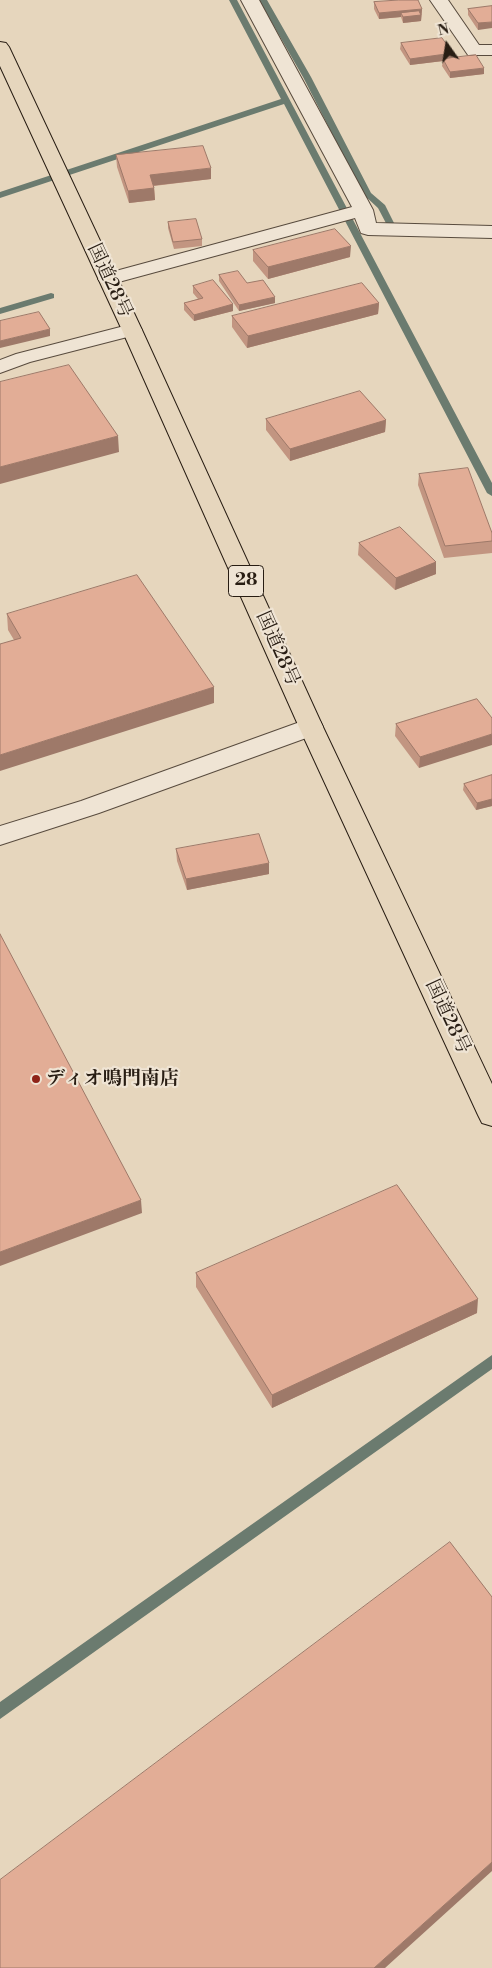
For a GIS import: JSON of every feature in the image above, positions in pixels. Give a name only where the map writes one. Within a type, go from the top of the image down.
[{"type":"highway","name":"国道28号","points":[[0,47],[492,1115]]},
{"type":"street","points":[[250,0],[363,210],[368,229],[492,232]]},
{"type":"street","points":[[439,0],[474,51],[492,50]]},
{"type":"street","points":[[108,279],[363,210]]},
{"type":"street","points":[[0,368],[24,358],[132,330]]},
{"type":"street","points":[[0,836],[90,807],[312,726]]},
{"type":"building","points":[[418,0],[422,9],[379,13],[374,2]]},
{"type":"building","points":[[492,6],[492,22],[478,23],[468,9]]},
{"type":"building","points":[[419,11],[421,15],[403,17],[401,13]]},
{"type":"building","points":[[442,38],[453,53],[410,59],[401,43]]},
{"type":"building","points":[[476,55],[484,68],[450,72],[443,59]]},
{"type":"building","points":[[203,146],[211,168],[150,175],[154,188],[128,191],[116,155]]},
{"type":"building","points":[[196,219],[202,239],[173,242],[168,222]]},
{"type":"building","points":[[335,229],[351,246],[268,267],[253,250]]},
{"type":"building","points":[[238,271],[247,283],[263,280],[275,297],[239,305],[219,275]]},
{"type":"building","points":[[213,280],[233,304],[194,315],[184,303],[203,298],[193,286]]},
{"type":"building","points":[[362,283],[379,303],[248,336],[232,316]]},
{"type":"building","points":[[39,312],[50,329],[0,341],[0,321]]},
{"type":"building","points":[[69,365],[118,436],[0,467],[0,382]]},
{"type":"building","points":[[360,391],[386,420],[290,449],[266,419]]},
{"type":"building","points":[[468,468],[492,533],[492,541],[445,546],[419,474]]},
{"type":"building","points":[[400,527],[436,562],[396,578],[359,543]]},
{"type":"building","points":[[137,575],[214,687],[0,755],[0,644],[21,638],[7,614]]},
{"type":"building","points":[[477,699],[492,718],[492,734],[420,757],[396,724]]},
{"type":"building","points":[[492,775],[492,799],[477,803],[464,784]]},
{"type":"building","points":[[259,834],[269,863],[186,879],[176,849]]},
{"type":"building","name":"ディオ鳴門南店","points":[[0,934],[141,1200],[0,1252]]},
{"type":"building","points":[[397,1185],[478,1299],[272,1395],[196,1273]]},
{"type":"building","points":[[450,1542],[492,1597],[492,1862],[374,1968],[0,1968],[0,1880]]},
{"type":"waterway","points":[[233,0],[286,100]]},
{"type":"waterway","points":[[263,0],[307,77],[367,194],[382,207],[391,225],[405,226]]},
{"type":"waterway","points":[[0,195],[286,100]]},
{"type":"waterway","points":[[286,100],[492,493]]},
{"type":"waterway","points":[[0,311],[51,296]]},
{"type":"waterway","points":[[0,1711],[492,1361]]},
{"type":"place","name":"ディオ鳴門南店","points":[[36,1079]]}]
